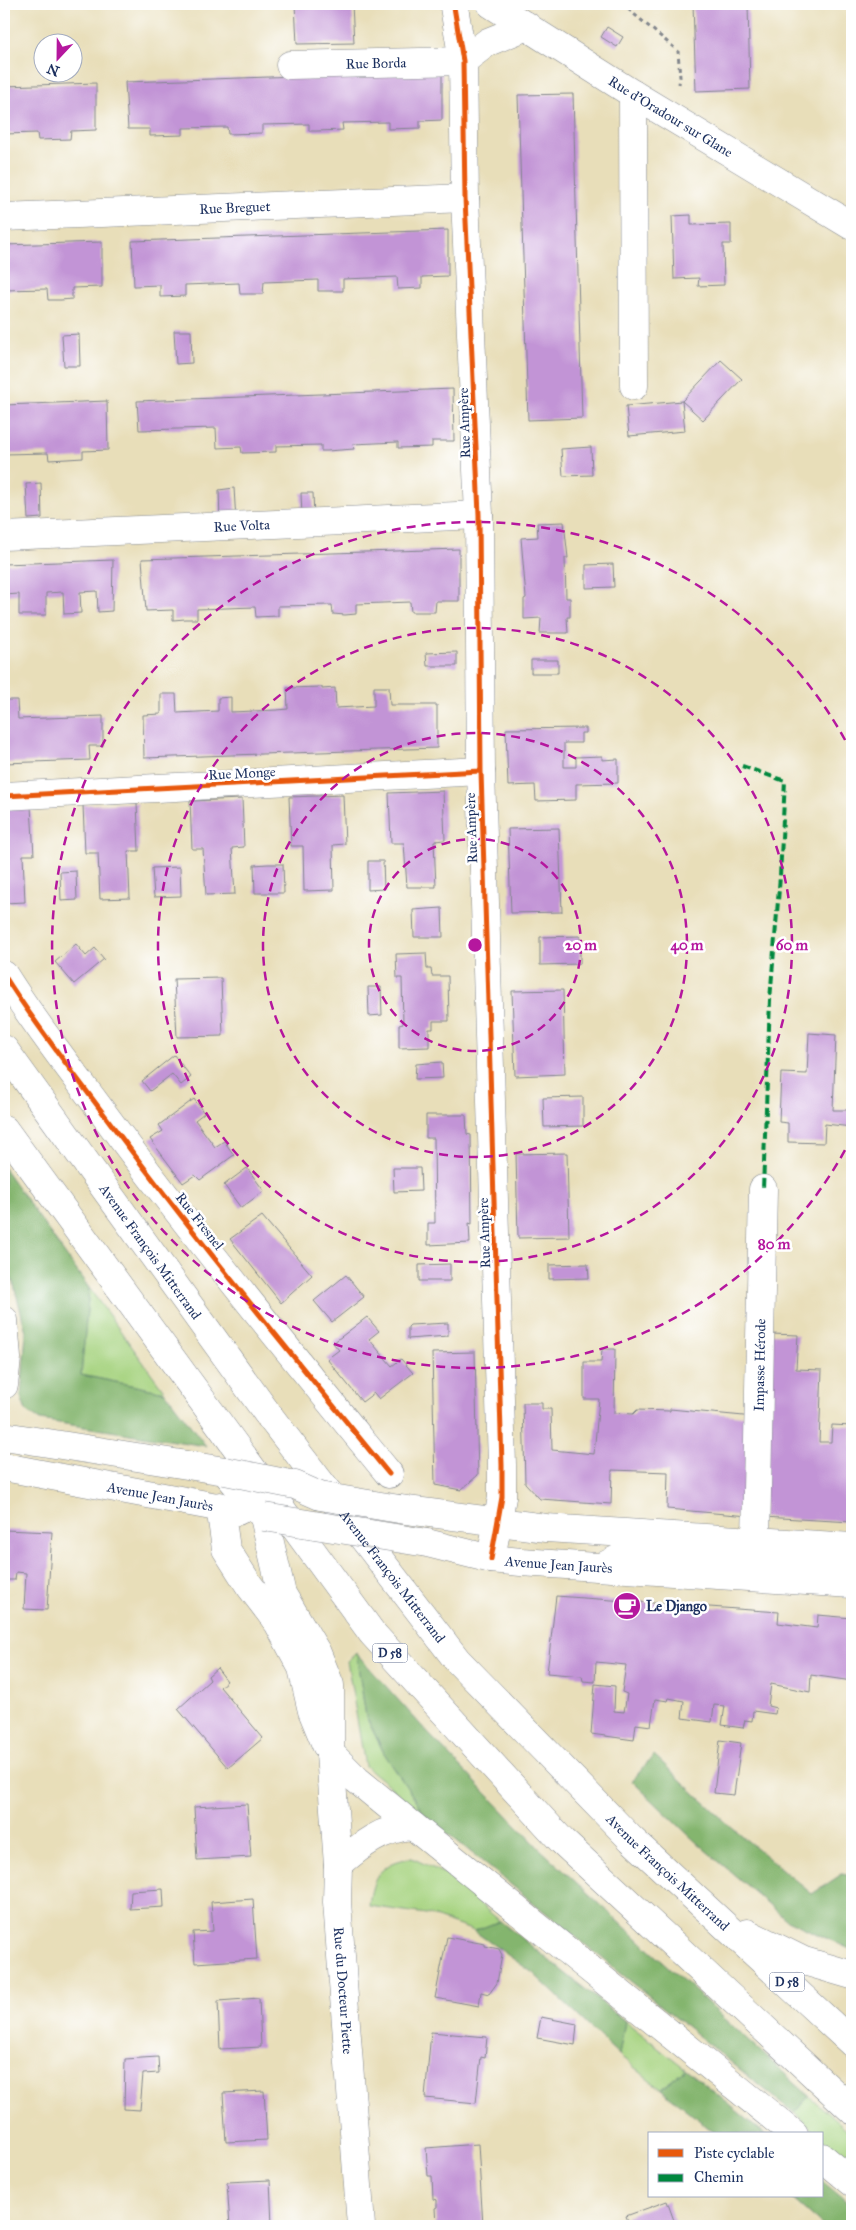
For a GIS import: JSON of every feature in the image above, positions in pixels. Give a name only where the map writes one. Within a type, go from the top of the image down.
[{"type":"main road","name":"Rue d'Oradour sur Glane","points":[[491,4],[633,94],[852,226]]},
{"type":"main road","name":"Rue Ampère","points":[[450,5],[463,61],[465,198],[479,515],[481,771],[502,1465],[502,1497],[496,1522],[491,1559]]},
{"type":"main road","points":[[463,61],[488,42],[527,26]]},
{"type":"main road","name":"Rue Borda","points":[[290,65],[463,61]]},
{"type":"main road","points":[[633,94],[634,386]]},
{"type":"main road","name":"Rue Breguet","points":[[4,217],[465,198]]},
{"type":"main road","name":"Rue Volta","points":[[4,536],[479,515]]},
{"type":"main road","name":"Rue Monge","points":[[4,796],[481,771]]},
{"type":"main road","name":"Rue Fresnel","points":[[4,975],[21,1002],[130,1149],[253,1307],[389,1474]]},
{"type":"main road","name":"Avenue François Mitterrand","points":[[4,1049],[268,1412],[457,1660],[631,1839],[852,2043]]},
{"type":"main road","name":"D 58","points":[[4,1129],[372,1633],[562,1841],[852,2110]]},
{"type":"main road","name":"Impasse Hérode","points":[[756,1541],[763,1189]]},
{"type":"main road","points":[[4,1320],[7,1358],[4,1385]]},
{"type":"main road","points":[[4,1436],[233,1481],[295,1485],[320,1496],[496,1522],[852,1547]]},
{"type":"main road","name":"Avenue Jean Jaurès","points":[[4,1467],[220,1506],[264,1516],[427,1543],[491,1559],[852,1584]]},
{"type":"main road","points":[[220,1506],[233,1481]]},
{"type":"main road","points":[[233,1481],[264,1516]]},
{"type":"main road","name":"Rue du Docteur Piette","points":[[220,1506],[226,1549],[238,1570],[278,1623],[302,1668],[312,1711],[330,1753]]},
{"type":"main road","name":"Rue du Docteur Piette","points":[[264,1516],[282,1594],[317,1653],[330,1685],[330,1753],[338,1865],[338,1912],[361,2226]]},
{"type":"main road","points":[[604,1566],[631,1552],[852,1568]]},
{"type":"main road","points":[[330,1753],[357,1780],[413,1826],[792,2132]]},
{"type":"main road","points":[[338,1865],[364,1843],[380,1833],[398,1827],[413,1826]]},
{"type":"main road","points":[[722,1921],[804,1960],[852,1975]]},
{"type":"main road","points":[[824,2159],[852,2182]]},
{"type":"path","points":[[622,4],[678,51],[680,77],[670,116]]},
{"type":"green space","points":[[4,1168],[89,1288],[81,1375],[165,1392],[206,1446],[40,1420],[26,1411],[21,1397],[26,1332],[14,1285],[4,1261]]},
{"type":"green space","points":[[89,1288],[165,1392],[81,1375]]},
{"type":"green space","points":[[356,1653],[366,1717],[384,1753],[426,1816],[365,1766],[347,1661]]},
{"type":"green space","points":[[356,1653],[428,1733],[540,1849],[809,2096],[794,2113],[426,1816],[384,1753],[366,1716]]},
{"type":"green space","points":[[654,1755],[732,1828],[812,1894],[842,1874],[852,1876],[852,1950],[787,1920],[696,1842],[632,1781]]},
{"type":"green space","points":[[412,1858],[445,1874],[500,1921],[474,1931],[426,1914],[369,1906],[370,1895],[380,1872],[393,1863]]},
{"type":"green space","points":[[500,1921],[625,2021],[619,2055],[533,1973],[474,1931]]},
{"type":"green space","points":[[625,2021],[686,2069],[661,2089],[619,2055]]},
{"type":"green space","points":[[686,2069],[763,2132],[714,2132],[661,2089]]},
{"type":"green space","points":[[809,2096],[852,2134],[852,2163],[824,2140],[824,2132],[816,2132],[794,2113]]},
{"type":"green space","points":[[824,2183],[852,2206],[852,2226],[823,2226],[791,2198],[824,2198]]},
{"type":"building","points":[[295,4],[352,4],[354,43],[297,44]]},
{"type":"building","points":[[693,4],[748,4],[750,89],[696,91]]},
{"type":"building","points":[[607,27],[623,37],[617,47],[601,37]]},
{"type":"building","points":[[442,71],[442,120],[420,121],[420,128],[388,129],[388,122],[342,123],[343,130],[317,131],[309,131],[309,124],[262,125],[262,133],[228,134],[227,127],[183,128],[183,135],[150,136],[150,129],[128,129],[125,82]]},
{"type":"building","points":[[96,83],[96,130],[71,131],[70,139],[38,140],[37,133],[4,134],[4,86]]},
{"type":"building","points":[[573,94],[582,418],[528,420],[518,95]]},
{"type":"building","points":[[691,215],[691,225],[731,224],[731,244],[723,244],[724,285],[698,286],[699,278],[674,279],[672,216]]},
{"type":"building","points":[[448,230],[448,276],[422,277],[422,288],[398,289],[397,277],[343,279],[343,291],[318,291],[318,280],[264,282],[263,294],[240,294],[239,283],[185,285],[185,296],[160,297],[160,285],[134,286],[132,241]]},
{"type":"building","points":[[102,242],[102,287],[72,288],[72,299],[61,300],[48,300],[47,289],[4,290],[4,245]]},
{"type":"building","points":[[174,331],[191,331],[192,363],[176,364]]},
{"type":"building","points":[[79,334],[80,366],[64,366],[62,335]]},
{"type":"building","points":[[721,360],[742,379],[703,420],[682,401]]},
{"type":"building","points":[[453,389],[454,441],[432,441],[432,447],[398,448],[398,442],[353,444],[354,449],[327,451],[321,451],[321,445],[276,446],[276,452],[242,453],[241,447],[217,448],[216,428],[139,430],[137,401]]},
{"type":"building","points":[[107,401],[108,450],[83,451],[83,458],[49,460],[48,453],[4,454],[4,405]]},
{"type":"building","points":[[682,401],[685,431],[629,436],[626,406]]},
{"type":"building","points":[[591,447],[592,475],[563,476],[561,449]]},
{"type":"building","points":[[41,483],[42,518],[28,519],[26,484]]},
{"type":"building","points":[[234,488],[236,521],[220,522],[219,490]]},
{"type":"building","points":[[301,493],[313,493],[314,517],[302,517]]},
{"type":"building","points":[[564,522],[568,558],[565,558],[566,598],[570,598],[570,617],[567,617],[568,633],[540,633],[541,618],[524,619],[524,599],[526,598],[521,538],[538,537],[537,523]]},
{"type":"building","points":[[459,549],[459,601],[436,601],[435,612],[411,612],[410,602],[356,604],[356,614],[345,615],[333,614],[332,605],[278,606],[278,616],[256,617],[255,607],[197,609],[197,619],[173,620],[173,610],[146,611],[142,559]]},
{"type":"building","points":[[113,560],[112,611],[98,612],[97,591],[80,592],[81,613],[64,614],[63,592],[46,593],[46,615],[19,615],[19,594],[4,595],[4,564]]},
{"type":"building","points":[[613,564],[614,587],[586,588],[586,565]]},
{"type":"building","points":[[457,652],[457,666],[427,666],[426,653]]},
{"type":"building","points":[[531,660],[558,660],[558,673],[531,673]]},
{"type":"building","points":[[322,687],[322,689],[335,688],[336,708],[374,706],[374,687],[389,687],[390,705],[437,705],[437,748],[144,758],[143,715],[161,714],[161,694],[176,694],[177,713],[218,711],[218,698],[231,697],[231,712],[277,710],[288,709],[287,688]]},
{"type":"building","points":[[4,700],[17,700],[18,719],[103,716],[103,746],[89,746],[90,760],[4,763]]},
{"type":"building","points":[[586,728],[586,733],[581,733],[581,743],[564,743],[564,767],[576,767],[576,757],[602,756],[602,760],[618,759],[618,783],[576,784],[576,800],[536,801],[535,785],[508,786],[506,729]]},
{"type":"building","points":[[443,791],[445,840],[434,841],[436,887],[407,887],[404,843],[391,843],[389,793]]},
{"type":"building","points":[[343,795],[345,844],[333,845],[334,890],[304,891],[303,846],[291,846],[289,797]]},
{"type":"building","points":[[242,799],[244,847],[232,848],[235,894],[206,895],[203,849],[192,849],[190,801]]},
{"type":"building","points":[[137,803],[139,851],[128,851],[130,898],[100,899],[98,853],[85,853],[83,805]]},
{"type":"building","points":[[31,807],[34,855],[23,855],[25,902],[4,903],[4,808]]},
{"type":"building","points":[[559,828],[562,912],[511,913],[508,829]]},
{"type":"building","points":[[368,861],[383,861],[384,889],[368,890]]},
{"type":"building","points":[[283,864],[284,893],[255,893],[254,865]]},
{"type":"building","points":[[180,867],[181,896],[154,897],[152,868]]},
{"type":"building","points":[[76,871],[77,900],[61,901],[60,872]]},
{"type":"building","points":[[442,908],[443,937],[414,937],[413,910]]},
{"type":"building","points":[[580,936],[580,964],[540,965],[540,937]]},
{"type":"building","points":[[76,944],[86,956],[95,948],[104,959],[74,984],[55,962]]},
{"type":"building","points":[[426,953],[427,969],[431,969],[432,976],[448,976],[449,1021],[433,1021],[433,1029],[429,1029],[429,1047],[399,1048],[399,1025],[403,1024],[402,978],[397,978],[396,954]]},
{"type":"building","points":[[221,978],[223,1036],[177,1037],[174,979]]},
{"type":"building","points":[[368,987],[381,987],[382,1015],[369,1016]]},
{"type":"building","points":[[563,990],[565,1074],[515,1076],[512,991]]},
{"type":"building","points":[[809,1033],[836,1035],[833,1110],[852,1110],[852,1127],[825,1124],[824,1143],[788,1142],[788,1123],[779,1122],[781,1073],[807,1074]]},
{"type":"building","points":[[174,1055],[191,1077],[181,1085],[172,1074],[150,1091],[142,1081]]},
{"type":"building","points":[[442,1062],[443,1078],[415,1079],[416,1064]]},
{"type":"building","points":[[583,1097],[583,1126],[544,1127],[543,1098]]},
{"type":"building","points":[[194,1099],[204,1113],[195,1120],[215,1147],[224,1141],[234,1155],[200,1180],[195,1175],[183,1183],[150,1139],[163,1131],[159,1125]]},
{"type":"building","points":[[426,1115],[466,1115],[467,1134],[471,1135],[472,1224],[469,1223],[470,1243],[428,1245],[428,1223],[435,1223],[434,1138],[426,1138]]},
{"type":"building","points":[[567,1153],[569,1237],[518,1238],[516,1154]]},
{"type":"building","points":[[247,1168],[264,1191],[241,1208],[224,1185]]},
{"type":"building","points":[[393,1168],[420,1168],[421,1191],[394,1192]]},
{"type":"building","points":[[262,1216],[312,1275],[281,1303],[230,1239]]},
{"type":"building","points":[[450,1264],[450,1281],[419,1281],[419,1265]]},
{"type":"building","points":[[588,1264],[589,1278],[549,1279],[549,1265]]},
{"type":"building","points":[[346,1275],[364,1297],[332,1322],[314,1301]]},
{"type":"building","points":[[367,1317],[379,1331],[369,1339],[392,1366],[401,1359],[413,1373],[379,1399],[374,1393],[362,1402],[327,1359],[339,1350],[333,1343]]},
{"type":"building","points":[[448,1323],[448,1336],[408,1339],[408,1327],[410,1325]]},
{"type":"building","points":[[771,1334],[798,1335],[796,1369],[822,1370],[819,1442],[831,1442],[832,1425],[852,1426],[852,1522],[763,1517]]},
{"type":"building","points":[[602,1349],[615,1349],[614,1413],[633,1414],[637,1410],[670,1411],[670,1409],[754,1417],[749,1516],[667,1509],[668,1472],[612,1470],[611,1504],[540,1499],[525,1483],[523,1403],[542,1403],[542,1409],[551,1409],[552,1450],[594,1454],[599,1399],[584,1399],[584,1362],[601,1362]]},
{"type":"building","points":[[475,1352],[478,1475],[461,1490],[435,1485],[432,1353]]},
{"type":"building","points":[[4,1530],[52,1532],[47,1610],[24,1609],[26,1573],[16,1572],[15,1580],[4,1580]]},
{"type":"building","points":[[556,1596],[779,1612],[778,1623],[817,1628],[818,1615],[852,1618],[852,1681],[811,1675],[810,1692],[771,1684],[768,1706],[776,1708],[775,1714],[753,1711],[752,1721],[745,1720],[743,1728],[722,1725],[725,1706],[714,1705],[712,1722],[682,1718],[684,1701],[669,1698],[668,1701],[655,1699],[651,1726],[636,1724],[634,1740],[591,1734],[595,1684],[615,1686],[614,1711],[624,1712],[627,1694],[622,1692],[626,1665],[596,1662],[595,1682],[583,1681],[582,1676],[547,1673]]},
{"type":"building","points":[[217,1668],[227,1681],[220,1687],[263,1738],[228,1768],[178,1709],[210,1680],[208,1676]]},
{"type":"building","points":[[851,1698],[852,1718],[849,1718]]},
{"type":"building","points":[[720,1740],[741,1743],[734,1795],[714,1793]]},
{"type":"building","points":[[247,1804],[251,1857],[197,1860],[194,1807]]},
{"type":"building","points":[[163,1889],[164,1907],[130,1909],[131,1891]]},
{"type":"building","points":[[253,1899],[257,1959],[195,1963],[193,1932],[213,1931],[211,1902]]},
{"type":"building","points":[[447,1937],[485,1944],[485,1946],[499,1949],[502,1955],[497,1983],[489,1994],[481,1992],[479,2006],[435,1998]]},
{"type":"building","points":[[259,1998],[261,2047],[220,2049],[218,2001]]},
{"type":"building","points":[[541,2017],[577,2024],[575,2045],[537,2038]]},
{"type":"building","points":[[431,2032],[487,2037],[485,2058],[481,2057],[476,2103],[425,2098]]},
{"type":"building","points":[[158,2057],[159,2073],[143,2074],[140,2110],[124,2109],[125,2059]]},
{"type":"building","points":[[264,2091],[267,2140],[226,2142],[223,2093]]},
{"type":"building","points":[[478,2144],[483,2226],[436,2226],[435,2208],[437,2207],[437,2200],[433,2199],[432,2176],[428,2176],[426,2148]]},
{"type":"building","points":[[270,2180],[272,2226],[230,2226],[227,2182]]},
{"type":"building","points":[[667,2201],[676,2226],[630,2226],[626,2216]]},
{"type":"marked path","points":[[742,766],[785,781],[780,876],[770,1000],[763,1189]]},
{"type":"cycle path","points":[[454,7],[463,61],[465,198],[479,515],[481,771],[502,1465],[502,1497],[491,1559]]},
{"type":"cycle path","points":[[4,796],[481,771]]},
{"type":"cycle path","points":[[4,975],[52,1045],[172,1205],[389,1474]]},
{"type":"place","name":"Le Django","points":[[627,1606]]}]
